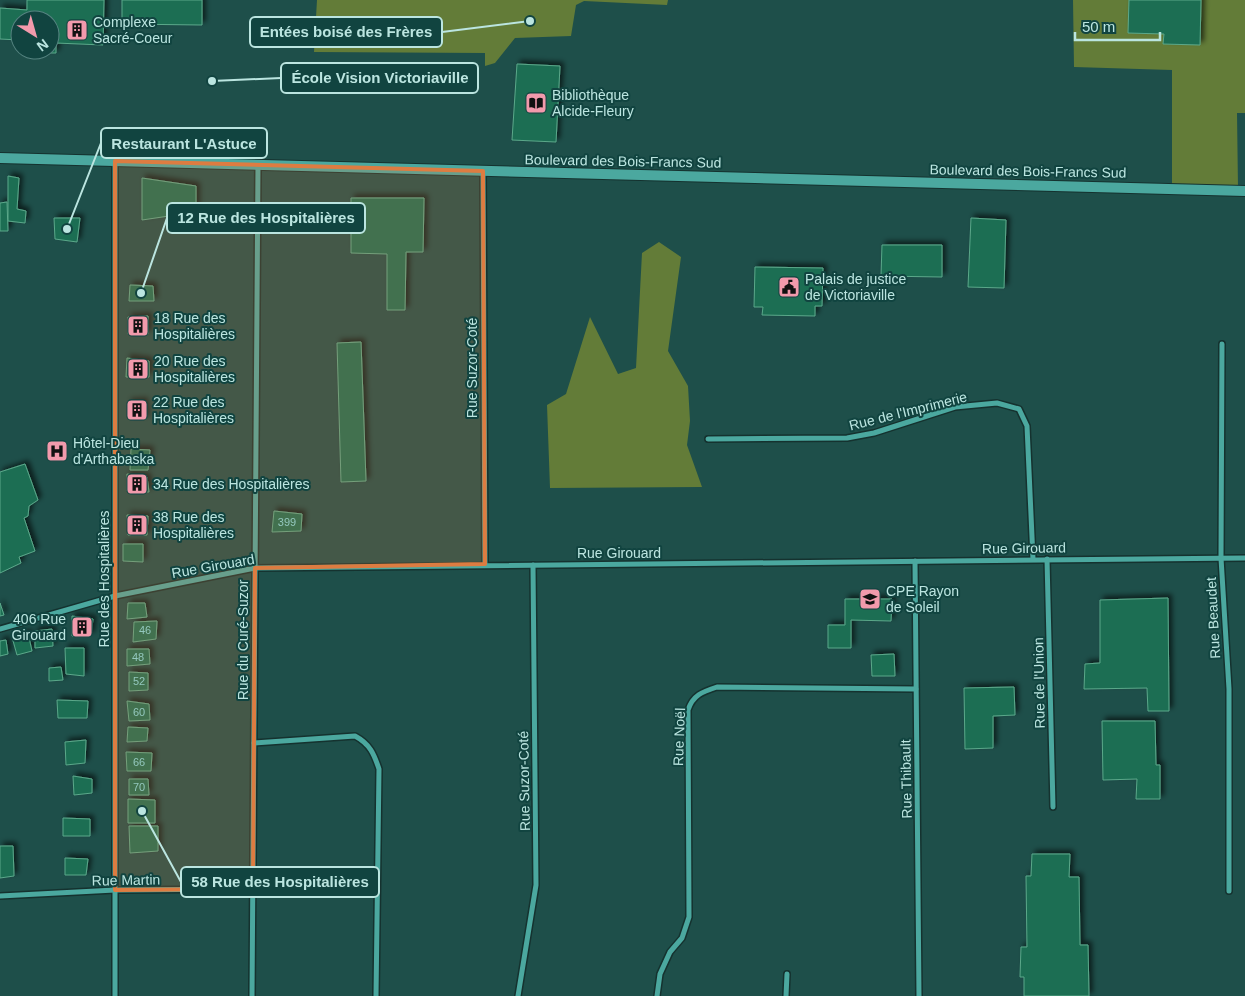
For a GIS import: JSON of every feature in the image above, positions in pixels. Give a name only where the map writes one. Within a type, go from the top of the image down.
[{"type":"street","name":"Boulevard des Bois-Francs Sud","points":[[0,158],[1245,191]]},
{"type":"street","name":"Rue des Hospitalières","points":[[115,161],[115,996]]},
{"type":"street","name":"Rue du Curé-Suzor","points":[[252,996],[258,165]]},
{"type":"street","name":"Rue Suzor-Coté","points":[[483,171],[485,564]]},
{"type":"street","name":"Rue Beaudet","points":[[1222,344],[1221,558],[1229,689],[1229,891]]},
{"type":"street","name":"Rue de l'Imprimerie","points":[[708,439],[847,438],[874,433],[955,408],[997,403],[1009,405],[1018,409],[1027,426],[1033,560]]},
{"type":"street","name":"Rue Girouard","points":[[0,629],[115,596],[255,568],[485,564],[1245,558]]},
{"type":"street","name":"Rue de l'Union","points":[[1047,559],[1053,807]]},
{"type":"street","name":"Rue Thibault","points":[[915,561],[919,996]]},
{"type":"street","name":"Rue Suzor-Coté","points":[[518,996],[536,885],[533,564]]},
{"type":"street","name":"Rue Noël","points":[[657,996],[660,974],[670,952],[682,938],[689,917],[688,710],[692,699],[704,691],[717,687],[916,689]]},
{"type":"street","points":[[254,743],[355,736],[364,740],[373,750],[379,769],[376,996]]},
{"type":"street","name":"Rue Martin","points":[[0,896],[115,890],[253,889]]},
{"type":"street","points":[[786,996],[787,974]]},
{"type":"highlighted area","points":[[115,161],[483,171],[485,564],[255,568],[253,889],[115,890]]},
{"type":"green space","points":[[317,0],[668,0],[667,5],[584,1],[576,5],[571,36],[515,38],[495,63],[485,66],[485,53],[314,52]]},
{"type":"green space","points":[[1073,0],[1245,0],[1245,113],[1237,113],[1238,188],[1172,186],[1172,70],[1074,67]]},
{"type":"green space","points":[[659,242],[681,257],[668,351],[688,386],[690,421],[687,445],[702,487],[550,488],[547,405],[566,394],[590,317],[618,374],[636,368],[642,253]]},
{"type":"building","name":"Complexe Sacré-Coeur","points":[[27,0],[104,0],[103,45],[60,43],[60,10],[27,10]]},
{"type":"building","points":[[122,0],[202,0],[202,25],[122,24]]},
{"type":"building","points":[[1129,0],[1201,0],[1200,45],[1163,44],[1164,34],[1128,33]]},
{"type":"building","name":"Complexe Sacré-Coeur","points":[[0,8],[27,10],[10,10],[10,40],[0,39]]},
{"type":"building","name":"Bibliothèque Alcide-Fleury","points":[[517,64],[560,66],[556,142],[512,140]]},
{"type":"building","points":[[8,176],[19,178],[17,209],[26,211],[25,223],[8,221]]},
{"type":"building","points":[[142,178],[196,186],[196,212],[142,220]]},
{"type":"building","points":[[351,198],[424,198],[423,252],[406,252],[405,310],[387,310],[387,254],[351,253]]},
{"type":"building","points":[[7,202],[8,231],[0,231],[0,203]]},
{"type":"building","points":[[54,218],[80,218],[77,242],[55,239]]},
{"type":"building","points":[[971,218],[1006,220],[1004,288],[968,287]]},
{"type":"building","points":[[882,245],[942,245],[942,277],[881,276]]},
{"type":"building","name":"Palais de justice de Victoriaville","points":[[755,267],[823,268],[822,306],[815,306],[815,316],[762,315],[763,307],[754,307]]},
{"type":"building","points":[[130,285],[153,286],[154,301],[129,301]]},
{"type":"building","name":"18 Rue des Hospitalières","points":[[148,316],[148,334],[128,334],[128,317]]},
{"type":"building","points":[[361,342],[366,481],[341,482],[337,343]]},
{"type":"building","name":"20 Rue des Hospitalières","points":[[127,358],[149,361],[149,377],[126,377]]},
{"type":"building","name":"22 Rue des Hospitalières","points":[[144,401],[146,419],[129,419],[128,402]]},
{"type":"building","points":[[131,449],[150,450],[148,470],[130,470]]},
{"type":"building","points":[[25,464],[38,500],[29,506],[28,516],[24,518],[35,551],[19,557],[21,563],[0,573],[0,472]]},
{"type":"building","name":"34 Rue des Hospitalières","points":[[127,474],[147,477],[149,492],[127,491]]},
{"type":"building","points":[[274,511],[302,514],[301,531],[272,532]]},
{"type":"building","name":"38 Rue des Hospitalières","points":[[127,515],[148,516],[147,535],[128,535]]},
{"type":"building","points":[[123,544],[143,544],[143,562],[123,561]]},
{"type":"building","points":[[1168,598],[1169,711],[1148,711],[1147,688],[1084,689],[1085,664],[1100,663],[1100,600]]},
{"type":"building","points":[[845,599],[892,599],[891,621],[851,620],[851,648],[828,648],[828,625],[845,625]]},
{"type":"building","points":[[0,603],[4,615],[0,616]]},
{"type":"building","points":[[128,603],[145,603],[147,617],[127,619]]},
{"type":"building","name":"406 Rue Girouard","points":[[72,616],[93,619],[91,635],[72,636]]},
{"type":"building","points":[[157,621],[156,639],[133,642],[134,622]]},
{"type":"building","points":[[52,629],[53,646],[35,648],[35,631]]},
{"type":"building","points":[[28,633],[32,651],[17,655],[12,637]]},
{"type":"building","points":[[6,640],[8,654],[0,656],[0,641]]},
{"type":"building","points":[[65,648],[84,648],[84,676],[66,674]]},
{"type":"building","points":[[127,649],[149,649],[150,664],[127,666]]},
{"type":"building","points":[[894,654],[895,676],[872,676],[871,655]]},
{"type":"building","points":[[61,667],[63,680],[49,681],[49,668]]},
{"type":"building","points":[[129,672],[148,673],[148,690],[129,691]]},
{"type":"building","points":[[1014,687],[1015,715],[993,716],[993,748],[965,749],[964,688]]},
{"type":"building","points":[[57,700],[88,701],[87,718],[58,718]]},
{"type":"building","points":[[127,701],[149,704],[150,720],[129,721]]},
{"type":"building","points":[[1102,721],[1155,721],[1156,765],[1160,765],[1160,799],[1136,799],[1137,779],[1103,780]]},
{"type":"building","points":[[128,727],[148,728],[147,741],[127,742]]},
{"type":"building","points":[[86,740],[85,763],[66,765],[65,742]]},
{"type":"building","points":[[126,752],[152,753],[151,771],[127,771]]},
{"type":"building","points":[[73,776],[92,779],[92,793],[74,795]]},
{"type":"building","points":[[129,779],[148,779],[149,795],[129,795]]},
{"type":"building","points":[[128,799],[155,800],[155,823],[128,823]]},
{"type":"building","points":[[63,818],[90,819],[90,836],[63,836]]},
{"type":"building","points":[[129,826],[158,826],[158,851],[130,853]]},
{"type":"building","points":[[0,846],[13,846],[14,876],[0,878]]},
{"type":"building","points":[[1032,854],[1070,854],[1069,877],[1079,877],[1080,945],[1088,945],[1089,996],[1024,996],[1024,977],[1020,977],[1021,947],[1027,947],[1026,876],[1031,876]]},
{"type":"building","points":[[65,858],[88,859],[86,875],[65,875]]},
{"type":"place","name":"Entées boisé des Frères","points":[[530,21]]},
{"type":"place","name":"Complexe Sacré-Coeur","points":[[77,30]]},
{"type":"place","name":"École Vision Victoriaville","points":[[212,81]]},
{"type":"place","name":"Bibliothèque Alcide-Fleury","points":[[536,103]]},
{"type":"place","name":"Restaurant L'Astuce","points":[[67,229]]},
{"type":"place","name":"Palais de justice de Victoriaville","points":[[789,287]]},
{"type":"place","name":"12 Rue des Hospitalières","points":[[141,293]]},
{"type":"place","name":"18 Rue des Hospitalières","points":[[138,326]]},
{"type":"place","name":"20 Rue des Hospitalières","points":[[138,369]]},
{"type":"place","name":"22 Rue des Hospitalières","points":[[137,410]]},
{"type":"place","name":"Hôtel-Dieu d'Arthabaska","points":[[57,451]]},
{"type":"place","name":"34 Rue des Hospitalières","points":[[137,484]]},
{"type":"place","name":"38 Rue des Hospitalières","points":[[137,525]]},
{"type":"place","name":"CPE Rayon de Soleil","points":[[870,599]]},
{"type":"place","name":"406 Rue Girouard","points":[[82,627]]},
{"type":"place","name":"58 Rue des Hospitalières","points":[[142,811]]}]
